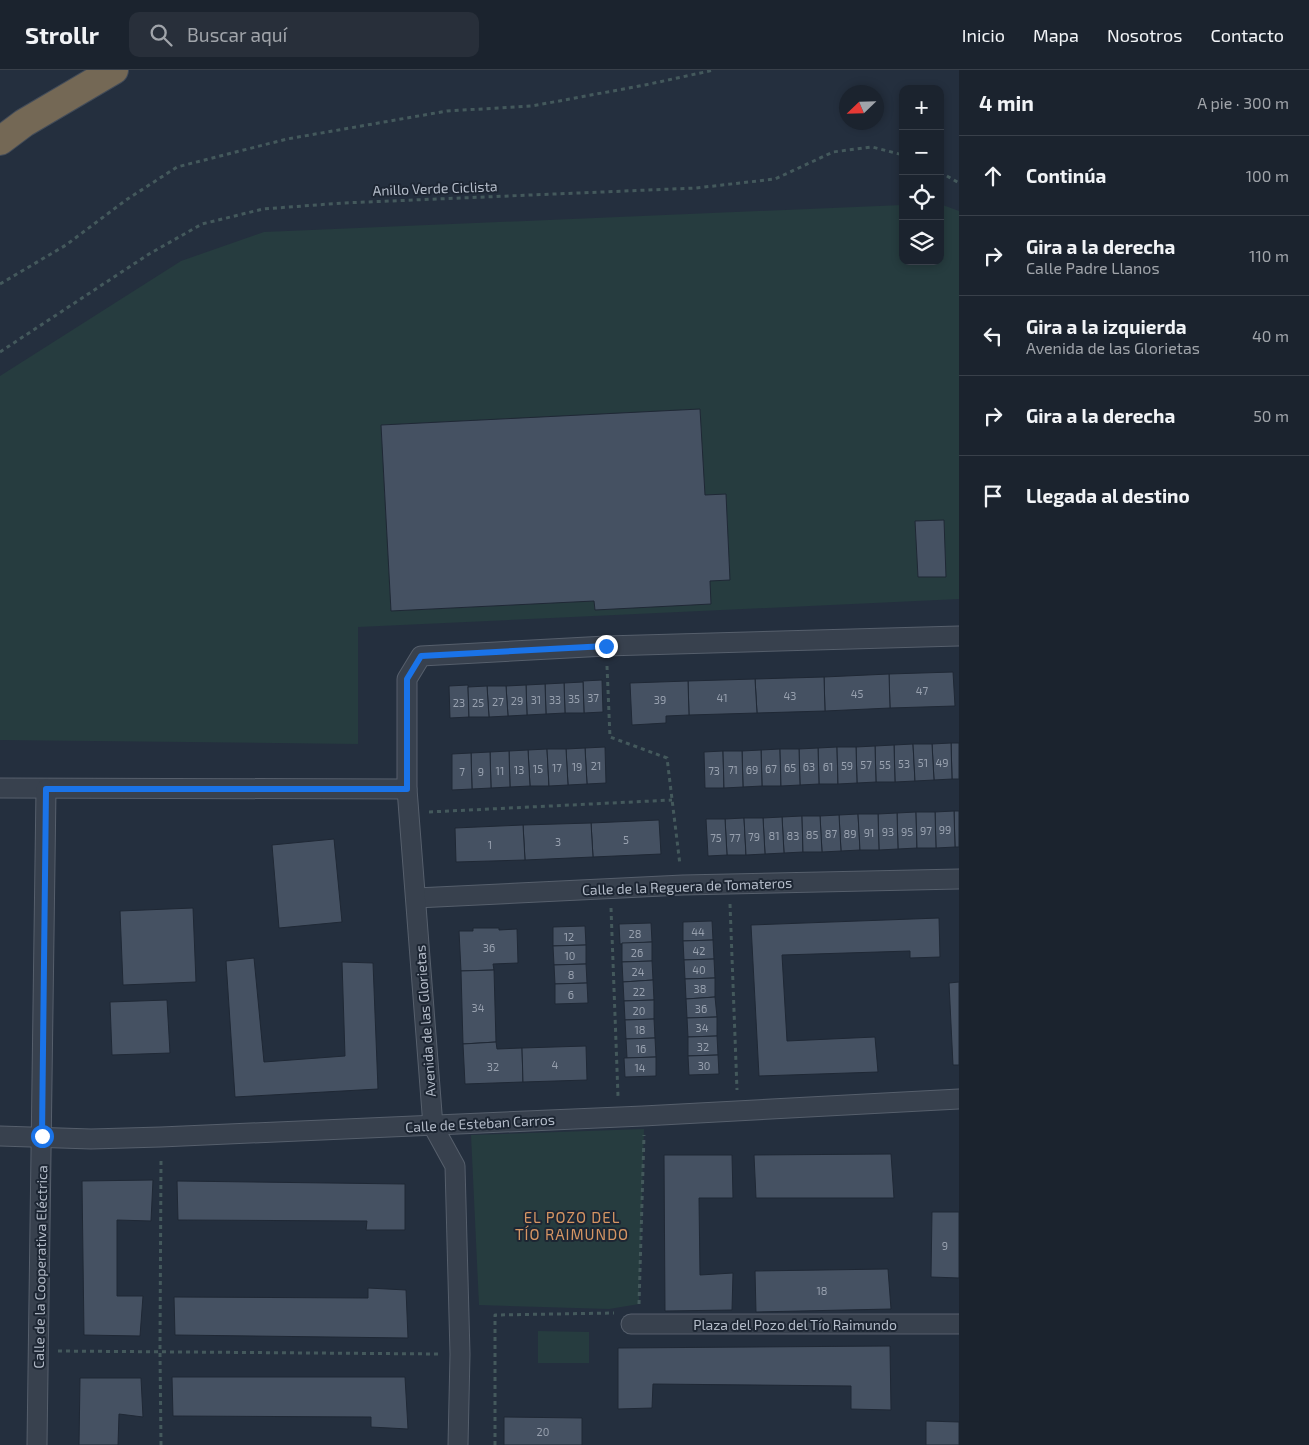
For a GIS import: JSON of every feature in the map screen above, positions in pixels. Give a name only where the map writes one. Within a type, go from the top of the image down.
[{"type":"highway","points":[[0,142],[24,123],[114,70]]},
{"type":"street","points":[[606,646],[959,636]]},
{"type":"street","name":"Avenida de las Glorietas","points":[[458,1445],[460,1354],[455,1166],[433,1126],[407,789],[407,679],[421,656],[606,646]]},
{"type":"street","points":[[0,788],[407,789]]},
{"type":"street","name":"Calle de la Cooperativa Eléctrica","points":[[38,1445],[46,789]]},
{"type":"street","name":"Calle de la Reguera de Tomateros","points":[[416,898],[683,885],[959,879]]},
{"type":"street","name":"Calle de Esteban Carros","points":[[0,1136],[161,1137],[433,1126],[959,1100]]},
{"type":"street","name":"Plaza del Pozo del Tío Raimundo","points":[[635,1325],[959,1324]]},
{"type":"path","points":[[0,284],[66,245],[126,200],[177,167],[287,139],[447,111],[532,106],[714,70]]},
{"type":"path","name":"Anillo Verde Ciclista","points":[[0,352],[149,254],[202,224],[263,209],[344,203],[696,188],[775,179],[833,152],[872,147],[899,154]]},
{"type":"path","points":[[944,174],[959,183]]},
{"type":"path","points":[[606,646],[610,737],[667,758],[683,885]]},
{"type":"path","points":[[409,814],[672,800]]},
{"type":"path","points":[[730,884],[738,1111]]},
{"type":"path","points":[[610,889],[619,1117]]},
{"type":"path","points":[[635,1325],[643,1116]]},
{"type":"path","points":[[161,1137],[161,1445]]},
{"type":"path","points":[[495,1445],[495,1315],[617,1313],[635,1325]]},
{"type":"path","points":[[39,1351],[460,1354]]},
{"type":"green space","points":[[899,205],[899,265],[944,265],[944,205],[959,211],[959,599],[358,627],[358,744],[0,740],[0,376],[181,261],[264,232]]},
{"type":"green space","points":[[644,1129],[639,1304],[609,1309],[479,1305],[471,1135]]},
{"type":"green space","points":[[538,1331],[589,1332],[589,1363],[538,1363]]},
{"type":"building","points":[[700,409],[705,495],[726,494],[730,580],[710,581],[711,604],[595,610],[594,601],[391,611],[381,425]]},
{"type":"building","points":[[944,520],[946,577],[918,577],[915,521]]},
{"type":"building","points":[[953,672],[955,706],[890,708],[889,674]]},
{"type":"building","points":[[889,674],[890,708],[825,711],[824,677]]},
{"type":"building","points":[[824,677],[825,711],[757,713],[755,679]]},
{"type":"building","points":[[755,679],[757,713],[689,715],[688,681]]},
{"type":"building","points":[[602,680],[603,712],[584,713],[583,681]]},
{"type":"building","points":[[688,681],[689,715],[666,716],[666,723],[632,725],[630,683]]},
{"type":"building","points":[[583,682],[584,713],[565,713],[564,683]]},
{"type":"building","points":[[564,683],[565,713],[546,714],[545,684]]},
{"type":"building","points":[[545,684],[546,714],[527,715],[526,685]]},
{"type":"building","points":[[468,685],[469,717],[450,718],[449,686]]},
{"type":"building","points":[[526,685],[527,715],[508,716],[506,686]]},
{"type":"building","points":[[487,686],[506,686],[508,716],[489,717]]},
{"type":"building","points":[[487,686],[489,717],[469,717],[468,687]]},
{"type":"building","points":[[951,743],[959,743],[959,779],[952,779]]},
{"type":"building","points":[[951,743],[952,779],[934,780],[932,744]]},
{"type":"building","points":[[913,744],[915,781],[895,782],[894,745]]},
{"type":"building","points":[[913,744],[932,744],[934,780],[915,781]]},
{"type":"building","points":[[894,745],[895,782],[876,782],[875,746]]},
{"type":"building","points":[[875,746],[876,782],[857,783],[856,747]]},
{"type":"building","points":[[605,747],[606,783],[587,784],[585,748]]},
{"type":"building","points":[[837,747],[838,784],[819,784],[818,748]]},
{"type":"building","points":[[837,747],[856,747],[857,783],[838,784]]},
{"type":"building","points":[[585,748],[587,784],[568,785],[566,749]]},
{"type":"building","points":[[818,748],[819,784],[800,785],[799,749]]},
{"type":"building","points":[[547,749],[549,786],[530,786],[528,750]]},
{"type":"building","points":[[547,749],[566,749],[568,785],[549,786]]},
{"type":"building","points":[[780,749],[781,786],[762,786],[761,750]]},
{"type":"building","points":[[780,749],[799,749],[800,785],[781,786]]},
{"type":"building","points":[[528,750],[530,786],[510,787],[509,751]]},
{"type":"building","points":[[761,750],[762,786],[743,787],[742,751]]},
{"type":"building","points":[[509,751],[510,787],[491,788],[490,752]]},
{"type":"building","points":[[723,751],[724,788],[705,788],[704,752]]},
{"type":"building","points":[[723,751],[742,751],[743,787],[724,788]]},
{"type":"building","points":[[490,752],[491,788],[472,789],[471,753]]},
{"type":"building","points":[[471,753],[472,789],[452,790],[452,754]]},
{"type":"building","points":[[954,811],[959,811],[959,847],[955,847]]},
{"type":"building","points":[[954,811],[955,847],[936,848],[935,812]]},
{"type":"building","points":[[916,812],[917,848],[898,849],[897,813]]},
{"type":"building","points":[[916,812],[935,812],[936,848],[917,848]]},
{"type":"building","points":[[897,813],[898,849],[879,850],[878,814]]},
{"type":"building","points":[[858,814],[860,850],[841,851],[839,815]]},
{"type":"building","points":[[858,814],[878,814],[879,850],[860,850]]},
{"type":"building","points":[[839,815],[841,851],[822,852],[820,816]]},
{"type":"building","points":[[802,816],[803,852],[784,853],[782,817]]},
{"type":"building","points":[[802,816],[820,816],[822,852],[803,852]]},
{"type":"building","points":[[782,817],[784,853],[765,854],[763,818]]},
{"type":"building","points":[[744,818],[746,855],[727,855],[725,819]]},
{"type":"building","points":[[744,818],[763,818],[765,854],[746,855]]},
{"type":"building","points":[[706,819],[725,819],[727,855],[708,856]]},
{"type":"building","points":[[659,820],[661,854],[593,857],[591,823]]},
{"type":"building","points":[[591,823],[593,857],[525,860],[523,825]]},
{"type":"building","points":[[523,825],[525,860],[456,862],[455,828]]},
{"type":"building","points":[[334,839],[342,922],[279,928],[272,845]]},
{"type":"building","points":[[193,908],[196,982],[123,985],[120,911]]},
{"type":"building","points":[[939,918],[940,957],[910,958],[910,951],[782,955],[787,1041],[875,1037],[878,1072],[759,1076],[751,925]]},
{"type":"building","points":[[712,921],[713,940],[683,941],[683,922]]},
{"type":"building","points":[[651,923],[652,942],[620,944],[619,924]]},
{"type":"building","points":[[585,926],[586,945],[553,946],[553,927]]},
{"type":"building","points":[[473,928],[517,929],[518,963],[493,964],[494,970],[461,971],[459,931],[473,931]]},
{"type":"building","points":[[713,940],[714,959],[684,960],[683,941]]},
{"type":"building","points":[[652,942],[652,961],[622,962],[622,943]]},
{"type":"building","points":[[586,945],[586,964],[554,965],[553,946]]},
{"type":"building","points":[[254,958],[264,1062],[345,1056],[342,962],[373,963],[378,1089],[235,1097],[226,961]]},
{"type":"building","points":[[714,959],[715,978],[685,979],[684,960]]},
{"type":"building","points":[[652,961],[653,980],[623,982],[622,962]]},
{"type":"building","points":[[586,964],[587,983],[555,984],[554,965]]},
{"type":"building","points":[[494,970],[496,1042],[463,1044],[461,971]]},
{"type":"building","points":[[715,978],[715,997],[686,999],[685,979]]},
{"type":"building","points":[[653,980],[654,1000],[624,1001],[623,982]]},
{"type":"building","points":[[959,982],[959,1065],[953,1065],[949,983]]},
{"type":"building","points":[[587,983],[588,1003],[555,1004],[555,984]]},
{"type":"building","points":[[715,997],[717,1017],[687,1018],[686,999]]},
{"type":"building","points":[[167,1000],[170,1053],[112,1055],[110,1002]]},
{"type":"building","points":[[654,1000],[654,1019],[625,1020],[624,1001]]},
{"type":"building","points":[[717,1017],[717,1036],[688,1037],[687,1018]]},
{"type":"building","points":[[654,1019],[655,1038],[626,1039],[625,1020]]},
{"type":"building","points":[[717,1036],[718,1055],[688,1056],[688,1037]]},
{"type":"building","points":[[655,1038],[656,1057],[627,1058],[626,1039]]},
{"type":"building","points":[[496,1042],[497,1049],[522,1048],[523,1082],[465,1084],[463,1044]]},
{"type":"building","points":[[586,1046],[587,1080],[523,1082],[522,1048]]},
{"type":"building","points":[[718,1055],[719,1074],[689,1075],[688,1056]]},
{"type":"building","points":[[656,1057],[656,1076],[625,1077],[624,1058]]},
{"type":"building","points":[[891,1154],[894,1198],[756,1198],[754,1155]]},
{"type":"building","points":[[664,1155],[732,1155],[733,1198],[699,1198],[700,1275],[733,1273],[732,1310],[665,1311]]},
{"type":"building","points":[[153,1180],[151,1221],[117,1220],[117,1296],[143,1296],[140,1336],[84,1335],[82,1181]]},
{"type":"building","points":[[177,1181],[405,1184],[405,1230],[366,1230],[367,1221],[178,1220]]},
{"type":"building","points":[[932,1212],[959,1212],[959,1278],[931,1277]]},
{"type":"building","points":[[888,1269],[891,1309],[756,1312],[755,1271]]},
{"type":"building","points":[[368,1288],[406,1290],[408,1338],[175,1335],[174,1297],[368,1298]]},
{"type":"building","points":[[890,1346],[891,1410],[851,1409],[851,1386],[653,1384],[652,1408],[618,1409],[618,1348]]},
{"type":"building","points":[[172,1377],[405,1377],[408,1429],[371,1427],[371,1417],[173,1416]]},
{"type":"building","points":[[80,1378],[141,1378],[143,1417],[119,1414],[118,1445],[79,1445]]},
{"type":"building","points":[[504,1417],[582,1418],[582,1445],[504,1445]]},
{"type":"building","points":[[926,1421],[959,1422],[959,1445],[926,1445]]},
{"type":"district","name":"EL POZO DEL TÍO RAIMUNDO","points":[[572,1226]]},
{"type":"route","points":[[42,1136],[46,789],[407,789],[407,679],[421,656],[606,646]]}]
